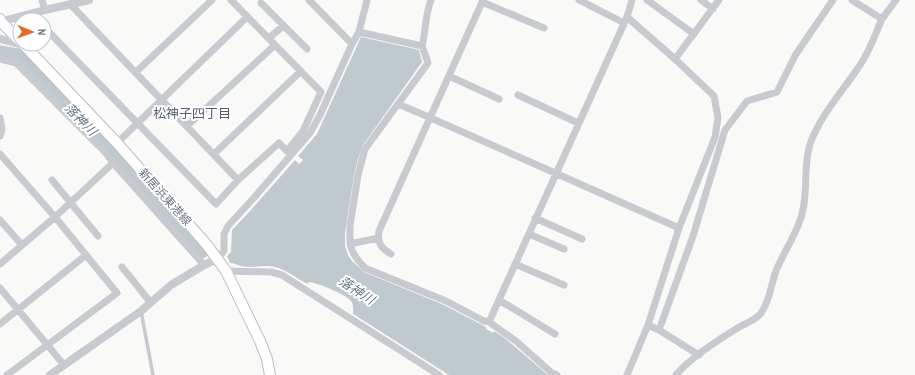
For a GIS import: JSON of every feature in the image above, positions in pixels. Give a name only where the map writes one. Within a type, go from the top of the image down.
[{"type":"main road","name":"新居浜東港線","points":[[0,21],[12,34]]},
{"type":"main road","name":"新居浜東港線","points":[[29,52],[117,143],[207,245],[226,271],[260,341],[267,359],[270,375]]},
{"type":"street","points":[[42,0],[45,10]]},
{"type":"street","points":[[42,12],[72,3],[89,0]]},
{"type":"street","points":[[136,72],[212,0]]},
{"type":"street","points":[[52,35],[216,204],[238,180],[279,143],[287,151],[303,130],[321,92],[231,0]]},
{"type":"street","points":[[309,0],[352,44]]},
{"type":"street","points":[[50,375],[141,311],[171,286],[204,265],[217,260],[224,252],[224,234],[228,226],[310,134],[359,32],[367,0]]},
{"type":"street","points":[[431,0],[428,6],[425,36],[422,46],[428,63],[365,149],[357,182],[350,226],[351,249],[359,262],[365,268],[446,301],[484,321],[489,322],[516,341],[552,373],[557,375]]},
{"type":"street","points":[[579,0],[626,20],[675,59],[714,96],[718,118],[715,137],[679,228],[648,325],[627,375]]},
{"type":"street","points":[[489,322],[626,20],[632,0]]},
{"type":"street","points":[[647,0],[694,34]]},
{"type":"street","points":[[701,0],[713,9]]},
{"type":"street","points":[[675,59],[720,0]]},
{"type":"street","points":[[660,330],[693,236],[725,130],[747,101],[777,92],[796,54],[833,0]]},
{"type":"street","points":[[852,0],[882,19]]},
{"type":"street","points":[[676,375],[686,364],[741,326],[755,319],[764,308],[776,271],[800,223],[804,204],[805,164],[810,144],[818,125],[862,63],[882,19],[896,0]]},
{"type":"street","points":[[391,254],[384,250],[378,238],[379,231],[483,1],[544,28]]},
{"type":"street","points":[[72,3],[238,180]]},
{"type":"street","points":[[261,3],[307,49]]},
{"type":"street","points":[[117,143],[247,17]]},
{"type":"street","points":[[0,21],[12,20]]},
{"type":"street","points":[[269,38],[283,26]]},
{"type":"street","points":[[359,32],[422,46]]},
{"type":"street","points":[[0,39],[12,42]]},
{"type":"street","points":[[187,126],[275,45]]},
{"type":"street","points":[[0,59],[16,63],[106,153],[113,163],[204,265]]},
{"type":"street","points":[[214,154],[301,71]]},
{"type":"street","points":[[450,76],[499,99]]},
{"type":"street","points":[[518,95],[578,123]]},
{"type":"street","points":[[398,104],[679,228]]},
{"type":"street","points":[[0,118],[2,129],[0,136]]},
{"type":"street","points":[[0,154],[55,217],[117,293],[7,375]]},
{"type":"street","points":[[0,264],[55,217],[113,163]]},
{"type":"street","points":[[52,180],[98,236]]},
{"type":"street","points":[[535,218],[582,238]]},
{"type":"street","points":[[0,220],[22,245]]},
{"type":"street","points":[[529,234],[564,249]]},
{"type":"street","points":[[350,244],[378,238]]},
{"type":"street","points":[[0,324],[86,255]]},
{"type":"street","points":[[515,264],[564,285]]},
{"type":"street","points":[[122,267],[151,303]]},
{"type":"street","points":[[226,271],[271,272],[282,275],[439,375]]},
{"type":"street","points":[[0,288],[64,365]]},
{"type":"street","points":[[500,300],[556,334]]},
{"type":"street","points":[[648,325],[660,330],[699,355]]},
{"type":"lane","points":[[141,311],[153,375]]},
{"type":"water","points":[[361,37],[419,50],[422,62],[363,145],[354,175],[345,233],[345,246],[348,255],[364,272],[444,305],[486,327],[486,329],[493,333],[494,331],[506,339],[548,375],[449,375],[353,314],[353,306],[351,301],[338,292],[313,283],[309,282],[307,284],[279,268],[269,266],[244,267],[230,263],[227,256],[231,252],[232,230],[295,160],[299,164],[303,160],[298,156],[317,134]]},
{"type":"waterway","name":"落神川","points":[[0,52],[18,55],[117,156],[202,252]]},
{"type":"district","name":"松神子四丁目","points":[[192,113]]}]
